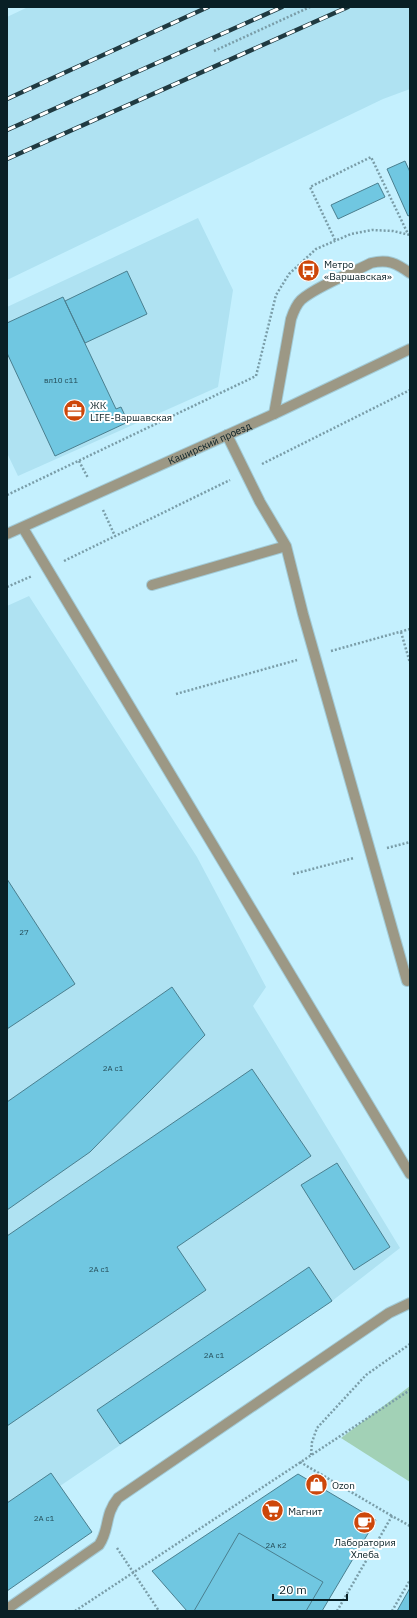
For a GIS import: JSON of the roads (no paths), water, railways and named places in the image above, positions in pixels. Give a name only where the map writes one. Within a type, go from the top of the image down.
[{"type":"street","points":[[274,414],[291,320],[300,301],[312,292],[371,263],[381,261],[397,263],[410,273]]},
{"type":"street","name":"Каширский проезд","points":[[7,534],[274,414],[410,349]]},
{"type":"street","points":[[227,435],[260,502],[286,546],[370,853],[407,981]]},
{"type":"street","points":[[22,528],[410,1174]]},
{"type":"street","points":[[152,586],[286,546]]},
{"type":"street","points":[[12,1609],[99,1545],[106,1531],[110,1509],[118,1498],[389,1313],[410,1303]]},
{"type":"railway","points":[[7,99],[208,7]]},
{"type":"railway","points":[[7,130],[282,7]]},
{"type":"railway","points":[[7,159],[348,7]]},
{"type":"place","name":"Метро «Варшавская»","points":[[309,270]]},
{"type":"place","name":"ЖК LIFE-Варшавская","points":[[75,411]]},
{"type":"place","name":"Ozon","points":[[317,1485]]},
{"type":"place","name":"Магнит","points":[[272,1511]]},
{"type":"place","name":"Лаборатория Хлеба","points":[[365,1522]]}]
